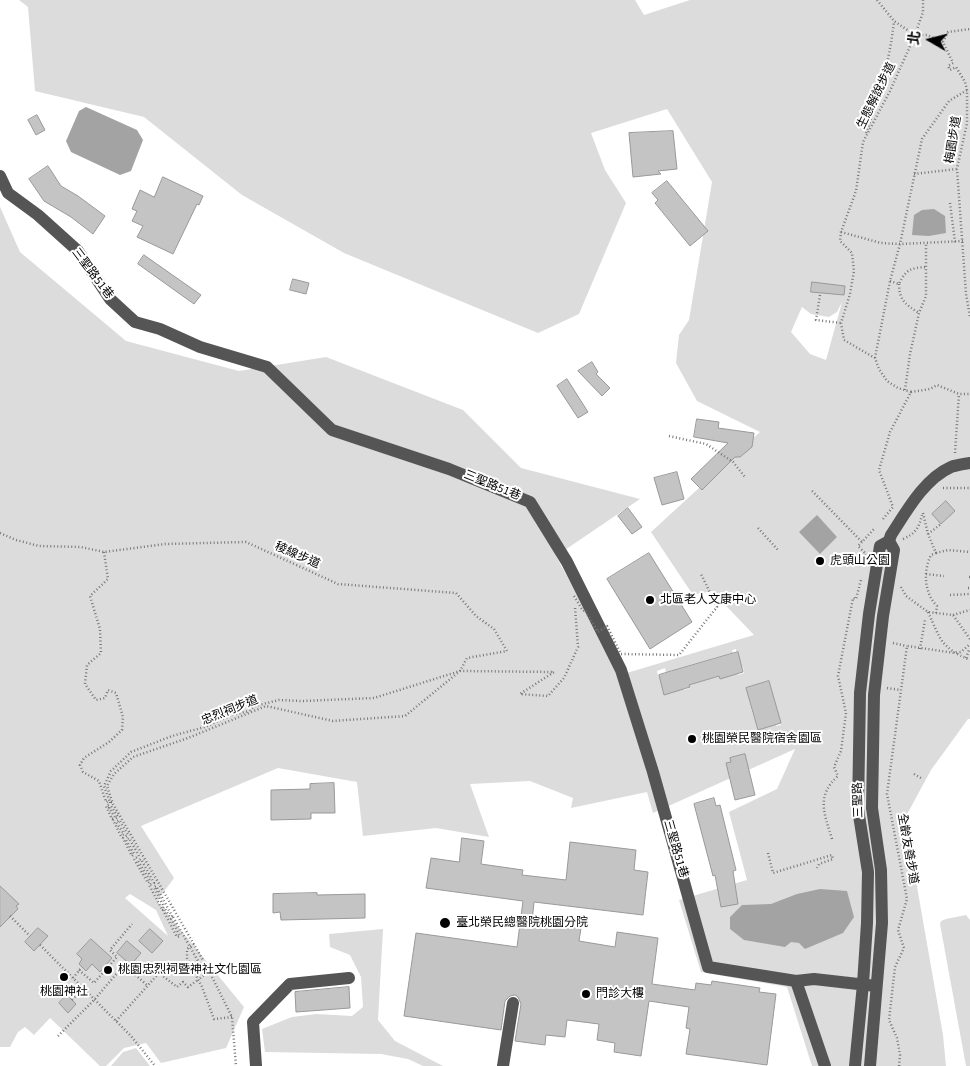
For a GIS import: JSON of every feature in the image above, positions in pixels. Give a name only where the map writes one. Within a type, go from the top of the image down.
[{"type":"street","name":"三聖路51巷","points":[[0,176],[8,193],[38,214],[78,251],[110,299],[135,322],[160,329],[200,347],[267,367],[332,430],[449,469],[530,502],[567,562],[621,670],[654,772],[708,967],[796,981],[814,980],[876,986]]},
{"type":"street","name":"三聖路","points":[[870,1066],[882,924],[881,870],[872,808],[874,695],[883,616],[894,550],[889,541],[890,535],[927,484],[950,467],[970,463]]},
{"type":"street","name":"三聖路","points":[[855,1066],[863,984],[868,872],[858,809],[860,693],[869,614],[880,546],[889,541]]},
{"type":"street","points":[[256,1066],[253,1022],[290,984],[348,978]]},
{"type":"street","points":[[796,981],[825,1066]]},
{"type":"street","points":[[503,1066],[513,1003]]},
{"type":"path","points":[[877,0],[894,21],[915,34],[927,35],[943,42],[948,32],[970,29]]},
{"type":"path","name":"生態解說步道","points":[[841,232],[856,192],[863,142],[890,91],[915,34],[922,12],[922,0]]},
{"type":"path","points":[[863,142],[889,59],[894,21]]},
{"type":"path","name":"梅園步道","points":[[943,42],[954,63],[948,66],[950,70],[956,68],[965,82],[967,90],[967,123],[958,169],[966,294],[970,317]]},
{"type":"path","points":[[874,358],[922,139],[949,101],[967,90]]},
{"type":"path","points":[[914,174],[958,169]]},
{"type":"path","points":[[950,202],[955,242]]},
{"type":"path","points":[[963,241],[900,244],[881,242],[841,232],[840,241],[852,253],[854,271],[850,294],[841,323],[844,340],[874,358],[887,381],[911,392],[930,389],[937,385],[959,394],[970,394]]},
{"type":"path","points":[[905,390],[910,354],[919,313],[926,296],[926,243]]},
{"type":"path","points":[[919,313],[905,304],[899,293],[899,284],[903,275],[912,268],[926,267]]},
{"type":"path","points":[[890,280],[899,284]]},
{"type":"path","points":[[820,295],[816,320],[841,323]]},
{"type":"path","points":[[883,519],[893,507],[879,470],[890,432],[911,392]]},
{"type":"path","points":[[955,454],[959,394]]},
{"type":"path","points":[[669,436],[706,444],[733,462],[745,477]]},
{"type":"path","points":[[937,492],[944,487],[970,488]]},
{"type":"path","points":[[812,491],[862,542]]},
{"type":"path","points":[[926,506],[923,513],[928,534],[936,553]]},
{"type":"path","points":[[928,534],[941,524]]},
{"type":"path","points":[[758,528],[778,550]]},
{"type":"path","points":[[832,838],[824,814],[824,799],[828,785],[838,776],[834,767],[841,751],[846,713],[838,676],[853,598],[856,599],[864,564],[861,559],[866,554],[858,546],[874,529]]},
{"type":"path","name":"稜線步道","points":[[0,533],[16,540],[39,546],[81,547],[104,552],[165,544],[246,542],[338,584],[456,593],[476,616],[494,629],[507,651],[467,658],[460,671]]},
{"type":"path","points":[[936,613],[937,606],[930,598],[926,574],[926,564],[931,555],[948,550],[970,552]]},
{"type":"path","points":[[104,552],[108,579],[90,596],[100,629],[101,653],[87,665],[84,684],[96,700],[105,698],[108,690],[116,693],[123,718],[122,730],[109,742],[84,758],[80,765],[82,772],[99,781],[106,802],[110,801]]},
{"type":"path","points":[[236,1066],[232,1017],[178,915],[142,858],[110,801],[104,786],[111,771],[131,752],[172,736],[204,727],[232,714],[279,700],[374,698],[460,671],[554,672],[520,694],[548,696],[564,678],[578,647],[574,596],[582,611],[585,610],[598,632],[607,626],[621,654],[680,655],[717,607],[700,574]]},
{"type":"path","points":[[926,574],[944,576]]},
{"type":"path","points":[[950,595],[968,594]]},
{"type":"path","points":[[916,604],[928,612],[936,613],[953,614],[970,610]]},
{"type":"path","points":[[928,612],[941,641],[955,654]]},
{"type":"path","points":[[953,614],[970,639]]},
{"type":"path","points":[[920,649],[925,620]]},
{"type":"path","points":[[845,636],[850,637]]},
{"type":"path","points":[[891,642],[920,649],[955,654],[968,659],[969,650]]},
{"type":"path","points":[[955,654],[961,652],[970,644]]},
{"type":"path","name":"全齡友善步道","points":[[899,1066],[900,1056],[889,1020],[895,967],[904,948],[898,930],[907,899],[887,794],[907,646]]},
{"type":"path","name":"忠烈祠步道","points":[[114,774],[133,757],[188,738],[266,706],[333,721],[405,716],[460,671]]},
{"type":"path","points":[[885,688],[900,690]]},
{"type":"path","points":[[111,771],[114,774],[107,786],[110,804],[106,806],[112,819],[115,817],[109,808],[112,806],[118,817],[113,820],[121,836],[124,834],[116,822],[120,819]]},
{"type":"path","points":[[914,774],[921,778]]},
{"type":"path","points":[[120,819],[128,835],[123,838],[132,856],[134,854],[126,840],[129,838],[139,856],[134,859],[148,883],[150,881],[138,861],[142,858]]},
{"type":"path","points":[[768,853],[773,873],[832,855],[833,859],[819,864],[817,868]]},
{"type":"path","points":[[142,858],[154,883],[149,885],[162,909],[164,907],[154,887],[156,886],[172,916],[170,917],[165,909],[162,910],[177,937],[180,936],[171,919],[173,918]]},
{"type":"path","points":[[173,918],[178,915]]},
{"type":"path","points":[[10,916],[30,936]]},
{"type":"path","points":[[116,1022],[159,972],[177,987],[183,982],[188,987],[204,976],[202,968],[173,918]]},
{"type":"path","points":[[79,970],[94,983],[117,957],[110,950],[132,924]]},
{"type":"path","points":[[194,944],[187,949],[187,958],[214,1019],[232,1017]]},
{"type":"path","points":[[40,945],[135,1041],[155,1066]]},
{"type":"path","points":[[58,1036],[124,966],[148,986]]},
{"type":"path","points":[[72,978],[82,967]]},
{"type":"path","points":[[72,1000],[83,988]]},
{"type":"shaded area","points":[[19,0],[635,0],[644,15],[690,0],[970,0],[970,719],[968,719],[931,770],[905,818],[943,1035],[946,1066],[812,1066],[787,987],[701,972],[679,900],[747,880],[729,812],[777,789],[795,749],[653,813],[647,792],[571,808],[573,798],[530,781],[470,784],[489,837],[436,828],[363,836],[357,782],[278,768],[141,826],[174,878],[157,901],[244,1007],[226,1048],[161,1063],[146,1043],[124,1048],[106,1066],[100,1066],[50,1018],[34,1035],[25,1027],[18,1032],[10,1047],[0,1047],[0,207],[20,252],[126,341],[239,371],[326,357],[463,410],[521,468],[640,499],[556,556],[620,675],[754,635],[712,591],[693,595],[651,532],[760,432],[697,401],[676,363],[679,335],[689,320],[712,182],[667,109],[591,133],[605,170],[626,203],[579,314],[538,333],[344,253],[242,195],[144,117],[35,91],[28,7]],"holes":[[[842,302],[826,360],[810,354],[791,332],[802,307],[811,314],[829,317],[837,312]],[[736,649],[739,668],[743,667],[744,673],[738,675],[736,671],[720,679],[719,676],[689,685],[690,688],[684,690],[683,686],[664,694],[662,688],[665,687],[661,675],[658,676],[657,671],[665,668],[666,673],[733,653],[732,650]],[[769,681],[781,725],[776,726],[775,723],[758,730],[758,724],[754,718],[749,700],[765,686],[764,682]],[[130,894],[156,910],[168,936],[125,898]]]},
{"type":"shaded area","points":[[86,107],[137,130],[143,140],[131,171],[120,175],[71,152],[66,141],[79,111]]},
{"type":"shaded area","points":[[934,209],[945,216],[946,233],[929,236],[912,235],[914,215],[922,210]]},
{"type":"shaded area","points":[[817,515],[837,537],[820,554],[799,532]]},
{"type":"shaded area","points":[[820,889],[847,891],[854,917],[843,933],[805,949],[799,943],[791,942],[785,947],[744,940],[730,929],[730,917],[742,905],[771,904],[797,894]]},
{"type":"shaded area","points":[[966,915],[970,920],[970,1066],[966,1066],[940,924],[941,921],[946,919]]},
{"type":"shaded area","points":[[383,929],[378,1020],[395,1041],[443,1066],[423,1066],[408,1059],[381,1054],[265,1052],[262,1029],[292,1017],[316,1014],[352,1016],[363,1007],[361,977],[350,955],[330,947],[329,934]]},
{"type":"shaded area","points":[[136,1048],[150,1066],[111,1066],[123,1052]]},
{"type":"building","points":[[37,115],[45,130],[36,135],[28,120]]},
{"type":"building","points":[[673,131],[677,169],[658,171],[661,174],[633,177],[629,133]]},
{"type":"building","points":[[48,166],[61,186],[105,216],[93,234],[71,217],[44,201],[29,179]]},
{"type":"building","points":[[163,177],[203,196],[199,205],[197,204],[173,254],[137,237],[143,226],[132,221],[137,211],[132,209],[140,190],[154,197]]},
{"type":"building","points":[[667,181],[708,231],[690,246],[655,203],[658,200],[652,193]]},
{"type":"building","points":[[144,255],[201,295],[194,304],[138,264]]},
{"type":"building","points":[[293,279],[309,283],[306,294],[290,290]]},
{"type":"building","points":[[812,282],[845,286],[844,295],[811,292]]},
{"type":"building","points":[[592,362],[598,372],[596,374],[610,388],[602,396],[578,371]]},
{"type":"building","points":[[567,379],[588,412],[578,418],[557,386]]},
{"type":"building","points":[[697,419],[719,422],[718,428],[754,433],[752,447],[740,457],[735,457],[702,490],[691,479],[728,443],[694,437]]},
{"type":"building","points":[[677,472],[684,499],[662,505],[654,478]]},
{"type":"building","points":[[946,501],[955,511],[941,524],[932,514]]},
{"type":"building","points":[[628,508],[642,527],[632,534],[618,516]]},
{"type":"building","name":"北區老人文康中心","points":[[649,553],[692,622],[650,649],[607,579]]},
{"type":"building","points":[[738,652],[743,672],[720,679],[719,676],[664,695],[659,675]]},
{"type":"building","points":[[769,681],[781,723],[758,730],[746,688]]},
{"type":"building","points":[[745,754],[755,795],[735,800],[726,763],[731,762],[730,758]]},
{"type":"building","points":[[334,783],[335,813],[311,813],[311,819],[271,820],[271,790],[310,789],[310,784]]},
{"type":"building","points":[[714,798],[716,806],[720,805],[736,870],[733,871],[738,904],[721,907],[715,875],[713,876],[694,804]]},
{"type":"building","points":[[462,838],[484,841],[481,864],[523,870],[522,875],[566,880],[570,842],[636,850],[634,870],[648,872],[643,915],[534,902],[532,922],[581,928],[579,941],[615,947],[617,932],[658,938],[652,984],[695,990],[696,983],[711,985],[712,981],[760,988],[759,992],[776,994],[767,1065],[686,1054],[690,1029],[686,1028],[689,1007],[649,1001],[641,1056],[614,1052],[615,1043],[597,1040],[599,1024],[567,1020],[565,1037],[546,1035],[545,1045],[515,1041],[521,1004],[515,995],[510,996],[505,1001],[501,1030],[404,1016],[416,933],[517,947],[523,901],[426,888],[431,858],[459,862]]},
{"type":"building","points":[[0,886],[19,904],[16,906],[18,909],[0,927]]},
{"type":"building","points":[[317,893],[317,895],[365,894],[365,918],[281,920],[280,912],[273,913],[273,894]]},
{"type":"building","points":[[38,928],[48,936],[34,951],[25,942]]},
{"type":"building","points":[[150,929],[163,941],[152,953],[139,941]]},
{"type":"building","points":[[91,939],[112,958],[100,972],[92,964],[86,971],[79,964],[82,959],[77,954]]},
{"type":"building","points":[[127,941],[141,953],[131,965],[117,953]]},
{"type":"building","points":[[349,987],[350,1008],[296,1012],[295,992]]},
{"type":"building","points":[[67,995],[76,1004],[68,1013],[59,1003]]},
{"type":"place","name":"虎頭山公園","points":[[820,561]]},
{"type":"place","name":"北區老人文康中心","points":[[650,600]]},
{"type":"place","name":"桃園榮民醫院宿舍園區","points":[[692,739]]},
{"type":"place","name":"臺北榮民總醫院桃園分院","points":[[445,923]]},
{"type":"place","name":"桃園忠烈祠暨神社文化園區","points":[[108,970]]},
{"type":"place","name":"桃園神社","points":[[64,977]]},
{"type":"place","name":"門診大樓","points":[[586,994]]}]
